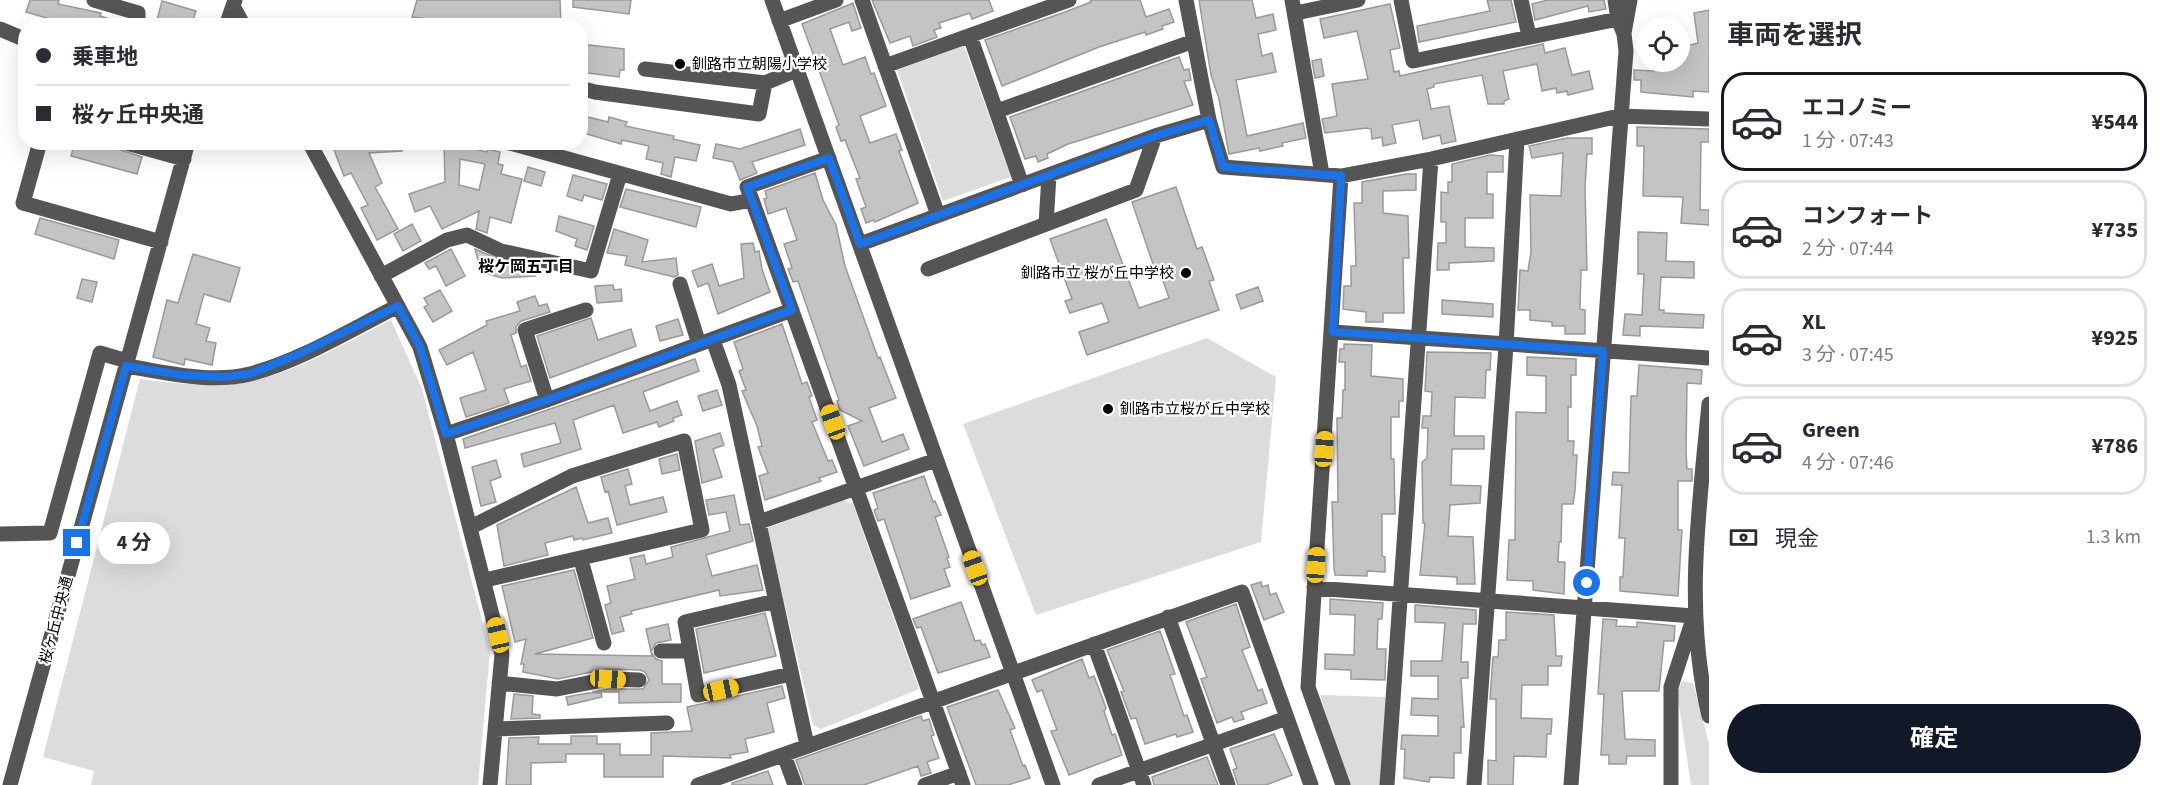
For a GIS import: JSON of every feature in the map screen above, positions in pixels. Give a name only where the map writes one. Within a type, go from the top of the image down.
[{"type":"street","points":[[94,0],[138,13],[138,18]]},
{"type":"street","points":[[771,0],[1053,785]]},
{"type":"street","points":[[779,21],[837,0]]},
{"type":"street","points":[[862,0],[938,215]]},
{"type":"street","points":[[885,66],[1069,0]]},
{"type":"street","points":[[1186,0],[1209,120],[1223,167],[1341,176],[1431,159],[1619,116],[1709,119]]},
{"type":"street","points":[[1322,174],[1294,7],[1358,0]]},
{"type":"street","points":[[1401,0],[1413,61],[1618,19]]},
{"type":"street","points":[[1521,0],[1529,36]]},
{"type":"street","points":[[1571,785],[1619,116],[1626,51],[1615,0]]},
{"type":"street","points":[[1624,34],[1630,0]]},
{"type":"street","points":[[229,18],[234,3]]},
{"type":"street","points":[[234,3],[241,18]]},
{"type":"street","points":[[0,29],[18,37]]},
{"type":"street","points":[[970,36],[1022,184]]},
{"type":"street","points":[[997,111],[1194,41]]},
{"type":"street","points":[[645,69],[765,83],[796,70]]},
{"type":"street","points":[[588,90],[759,114],[765,83]]},
{"type":"street","points":[[860,244],[1155,136],[1209,120]]},
{"type":"street","points":[[928,269],[1136,190],[1155,136]]},
{"type":"street","points":[[1474,785],[1506,346],[1517,140]]},
{"type":"street","points":[[38,150],[23,203],[161,242]]},
{"type":"street","points":[[152,150],[184,159]]},
{"type":"street","name":"桜ヶ丘中央通","points":[[10,785],[186,150]]},
{"type":"street","points":[[313,150],[420,347],[446,434],[502,654],[490,785]]},
{"type":"street","points":[[534,150],[731,204],[752,200]]},
{"type":"street","points":[[829,158],[747,187],[961,779],[925,785]]},
{"type":"street","points":[[1387,785],[1431,159]]},
{"type":"street","points":[[381,276],[447,240],[467,235],[501,250],[591,271],[620,174]]},
{"type":"street","points":[[1046,224],[1049,175]]},
{"type":"street","points":[[1341,176],[1333,332],[1308,687],[1343,785]]},
{"type":"street","points":[[680,284],[706,342],[729,384],[807,746]]},
{"type":"street","points":[[0,534],[50,533],[100,353],[127,364],[181,375],[222,377],[250,374],[299,354],[398,306]]},
{"type":"street","points":[[547,400],[525,330],[586,310]]},
{"type":"street","points":[[446,434],[547,400],[792,310]]},
{"type":"street","points":[[1333,332],[1506,346],[1709,358]]},
{"type":"street","points":[[1709,404],[1695,552],[1694,616],[1702,688],[1709,716]]},
{"type":"street","points":[[471,527],[572,476],[684,441],[702,530],[581,560],[485,580]]},
{"type":"street","points":[[759,522],[936,460]]},
{"type":"street","points":[[581,560],[604,643]]},
{"type":"street","points":[[1314,588],[1585,606],[1694,616]]},
{"type":"street","points":[[704,784],[1242,591],[1311,785]]},
{"type":"street","points":[[776,601],[685,622],[688,651],[698,695],[791,674]]},
{"type":"street","points":[[1671,785],[1671,687],[1694,616]]},
{"type":"street","points":[[1168,617],[1228,785]]},
{"type":"street","points":[[1094,644],[1142,778]]},
{"type":"street","points":[[661,651],[688,651]]},
{"type":"street","points":[[499,683],[557,689],[608,679],[639,680]]},
{"type":"street","points":[[1099,785],[1142,778],[1214,745],[1287,718]]},
{"type":"street","points":[[495,729],[667,723]]},
{"type":"street","points":[[784,755],[795,785]]},
{"type":"shaded area","points":[[964,46],[1011,177],[943,201],[897,70]]},
{"type":"shaded area","points":[[391,320],[422,389],[490,651],[478,785],[91,785],[94,771],[43,757],[140,379],[209,385],[251,381],[285,371],[322,355]]},
{"type":"shaded area","points":[[1207,338],[1276,377],[1261,542],[1036,615],[963,424]]},
{"type":"shaded area","points":[[843,500],[853,504],[919,689],[821,729],[813,725],[767,528]]},
{"type":"shaded area","points":[[1682,681],[1693,683],[1709,743],[1709,785],[1691,785],[1677,692]]},
{"type":"shaded area","points":[[1320,695],[1386,697],[1380,785],[1349,785]]},
{"type":"building","points":[[30,0],[59,0],[58,4],[101,13],[100,16],[107,18],[47,18],[26,12]]},
{"type":"building","points":[[417,0],[560,0],[561,18],[412,17]]},
{"type":"building","points":[[573,0],[631,0],[629,14],[573,7]]},
{"type":"building","points":[[872,0],[989,0],[993,11],[972,19],[970,13],[939,23],[941,28],[934,30],[937,37],[913,46],[910,36],[890,43]]},
{"type":"building","points":[[1090,0],[1140,0],[1146,17],[1169,9],[1174,22],[1146,35],[1145,32],[1099,47],[1002,86],[985,40],[1065,12],[1091,2]]},
{"type":"building","points":[[1199,0],[1252,0],[1256,18],[1273,14],[1276,30],[1258,34],[1262,56],[1272,53],[1276,72],[1236,80],[1247,136],[1303,123],[1306,138],[1260,151],[1259,148],[1229,154],[1219,99],[1211,75]]},
{"type":"building","points":[[1487,0],[1511,0],[1516,22],[1419,42],[1417,26],[1490,11]]},
{"type":"building","points":[[1548,0],[1604,0],[1606,9],[1589,12],[1588,6],[1535,20],[1532,4]]},
{"type":"building","points":[[162,1],[196,11],[194,18],[158,18]]},
{"type":"building","points":[[853,3],[861,28],[852,31],[849,22],[830,29],[843,65],[865,57],[871,74],[874,73],[886,106],[860,116],[870,143],[896,134],[902,150],[899,151],[918,203],[875,222],[874,220],[866,223],[861,209],[866,207],[856,179],[860,178],[845,140],[841,141],[836,127],[839,125],[802,24]]},
{"type":"building","points":[[1390,4],[1400,48],[1390,50],[1394,72],[1399,71],[1400,76],[1543,44],[1545,53],[1565,48],[1572,75],[1589,71],[1593,89],[1568,95],[1567,91],[1557,93],[1556,88],[1542,91],[1537,64],[1503,71],[1509,99],[1504,101],[1504,104],[1488,104],[1482,75],[1434,84],[1434,87],[1427,89],[1431,109],[1449,106],[1456,141],[1442,144],[1440,135],[1423,139],[1419,120],[1392,125],[1396,143],[1383,146],[1382,137],[1372,139],[1371,129],[1367,128],[1325,133],[1322,119],[1337,116],[1332,84],[1368,79],[1357,31],[1324,38],[1320,19]]},
{"type":"building","points":[[1709,10],[1709,92],[1693,91],[1693,97],[1641,92],[1641,80],[1634,80],[1634,70],[1636,72],[1690,72],[1690,45],[1698,43],[1694,13]]},
{"type":"building","points":[[588,45],[624,49],[624,70],[620,70],[619,77],[588,73]]},
{"type":"building","points":[[1179,57],[1184,70],[1189,69],[1191,80],[1184,81],[1193,105],[1068,144],[1047,154],[1048,158],[1038,162],[1036,156],[1025,159],[1010,117]]},
{"type":"building","points":[[1321,59],[1324,76],[1315,78],[1312,61]]},
{"type":"building","points":[[588,117],[608,122],[609,117],[627,122],[625,126],[674,136],[673,139],[700,145],[696,161],[675,157],[671,177],[661,174],[663,163],[646,159],[649,146],[622,140],[621,144],[588,134]]},
{"type":"building","points":[[1637,127],[1709,129],[1709,142],[1701,142],[1700,210],[1709,210],[1709,225],[1681,223],[1683,197],[1643,196],[1644,146],[1637,146]]},
{"type":"building","points":[[800,129],[805,145],[752,162],[757,173],[740,180],[733,162],[713,158],[716,144],[740,149]]},
{"type":"building","points":[[1567,138],[1592,138],[1592,154],[1587,154],[1585,187],[1587,270],[1581,270],[1580,309],[1585,310],[1585,334],[1565,334],[1565,326],[1552,326],[1552,322],[1530,320],[1530,310],[1518,310],[1520,270],[1528,271],[1531,252],[1530,195],[1561,196],[1563,153],[1532,158],[1529,146]]},
{"type":"building","points":[[73,150],[121,150],[142,157],[137,174],[71,156]]},
{"type":"building","points":[[334,150],[402,150],[369,153],[382,183],[375,187],[398,229],[377,240],[361,208],[368,205],[351,173],[344,176]]},
{"type":"building","points":[[444,150],[500,152],[498,164],[503,165],[501,174],[522,179],[511,223],[490,217],[487,233],[476,229],[479,211],[442,229],[430,206],[415,212],[409,194],[445,182]],"holes":[[[460,159],[485,164],[479,190],[459,185]]]},
{"type":"building","points":[[1490,155],[1503,156],[1503,172],[1487,172],[1487,194],[1493,194],[1493,218],[1465,218],[1465,247],[1494,248],[1494,261],[1449,263],[1449,270],[1437,270],[1438,243],[1446,243],[1446,222],[1441,222],[1441,192],[1448,193],[1448,182],[1452,182],[1452,164]]},
{"type":"building","points":[[528,167],[545,172],[541,186],[524,181]]},
{"type":"building","points":[[815,173],[823,200],[836,225],[845,266],[878,358],[880,357],[896,398],[869,408],[882,442],[903,434],[909,449],[864,466],[848,426],[862,421],[840,410],[837,401],[839,400],[798,281],[793,282],[788,269],[792,268],[784,244],[797,240],[786,208],[768,214],[764,199],[767,198],[765,191]]},
{"type":"building","points":[[1416,174],[1416,190],[1383,191],[1383,213],[1408,216],[1409,258],[1403,258],[1404,313],[1383,313],[1383,322],[1366,322],[1366,312],[1343,309],[1344,286],[1351,286],[1351,266],[1356,266],[1354,203],[1362,203],[1362,182]]},
{"type":"building","points":[[573,175],[607,184],[602,200],[584,195],[582,201],[567,196]]},
{"type":"building","name":"釧路市立 桜が丘中学校","points":[[1176,187],[1197,249],[1202,247],[1214,280],[1209,281],[1219,310],[1087,355],[1079,332],[1109,322],[1102,303],[1070,313],[1065,301],[1072,299],[1050,239],[1106,219],[1139,308],[1169,298],[1158,266],[1154,267],[1132,202]]},
{"type":"building","points":[[626,189],[701,207],[696,227],[620,207]]},
{"type":"building","points":[[559,216],[594,226],[587,250],[575,246],[577,239],[556,231]]},
{"type":"building","points":[[40,218],[119,240],[114,259],[35,234]]},
{"type":"building","points":[[412,224],[421,241],[403,251],[394,234]]},
{"type":"building","points":[[614,229],[648,240],[642,262],[676,258],[678,275],[674,277],[625,265],[627,256],[607,253]]},
{"type":"building","points":[[1638,232],[1667,233],[1666,261],[1694,262],[1694,278],[1661,277],[1659,310],[1664,310],[1664,313],[1704,315],[1703,328],[1640,326],[1640,336],[1623,335],[1625,314],[1642,315],[1644,274],[1638,274]]},
{"type":"building","points":[[753,243],[755,252],[759,251],[770,292],[718,314],[708,283],[698,287],[692,271],[712,264],[719,286],[744,278],[741,244]]},
{"type":"building","points":[[451,249],[465,276],[446,286],[436,266],[429,269],[425,263]]},
{"type":"building","points":[[475,249],[506,262],[505,266],[535,268],[535,276],[502,278],[481,272]]},
{"type":"building","points":[[193,254],[240,268],[230,302],[204,294],[196,324],[210,328],[206,341],[216,343],[212,365],[185,359],[184,365],[153,357],[167,300],[178,303]]},
{"type":"building","points":[[82,279],[97,282],[92,302],[77,298]]},
{"type":"building","points":[[613,285],[614,290],[621,289],[622,301],[597,303],[595,286]]},
{"type":"building","points":[[1258,287],[1263,301],[1241,309],[1236,295]]},
{"type":"building","points":[[440,290],[452,311],[433,322],[424,307],[428,305],[424,298]]},
{"type":"building","points":[[535,296],[539,306],[547,304],[550,312],[521,321],[516,327],[516,333],[511,335],[521,367],[526,365],[531,381],[504,389],[509,403],[466,417],[460,398],[486,390],[473,352],[447,365],[439,350],[487,325],[486,321],[520,311],[517,302]]},
{"type":"building","points":[[1442,300],[1493,304],[1493,317],[1442,314]]},
{"type":"building","points":[[591,318],[598,340],[631,329],[636,346],[550,378],[537,336]]},
{"type":"building","points":[[678,319],[683,335],[660,341],[656,326]]},
{"type":"building","points":[[782,324],[802,384],[807,382],[812,396],[809,397],[817,420],[812,422],[828,461],[832,460],[837,472],[819,478],[821,481],[765,500],[759,476],[768,473],[758,447],[762,446],[757,426],[742,391],[746,390],[739,371],[743,369],[734,342]]},
{"type":"building","points":[[1344,344],[1372,345],[1371,376],[1403,379],[1403,401],[1399,401],[1399,417],[1391,417],[1395,514],[1382,514],[1382,556],[1385,557],[1385,572],[1367,571],[1367,576],[1335,575],[1334,568],[1332,502],[1338,502],[1337,418],[1342,418],[1343,390],[1345,390],[1345,362],[1339,362],[1340,349],[1344,349]]},
{"type":"building","points":[[1427,352],[1491,353],[1490,370],[1486,370],[1485,398],[1455,397],[1454,436],[1484,436],[1484,449],[1452,449],[1451,485],[1481,486],[1480,503],[1450,505],[1448,536],[1473,537],[1475,584],[1457,584],[1457,577],[1420,575],[1425,523],[1423,523],[1422,462],[1427,458],[1428,428],[1422,428],[1423,416],[1431,416],[1432,392],[1425,391]]},
{"type":"building","points":[[1527,357],[1576,359],[1576,375],[1571,375],[1571,407],[1568,407],[1568,441],[1574,441],[1573,455],[1577,455],[1575,491],[1573,504],[1562,504],[1561,542],[1559,542],[1558,562],[1565,562],[1564,594],[1533,590],[1533,581],[1507,580],[1509,540],[1515,540],[1516,412],[1546,413],[1546,376],[1527,375]]},
{"type":"building","points":[[695,359],[699,371],[643,392],[650,411],[677,401],[682,415],[659,427],[657,422],[623,433],[614,405],[573,420],[581,449],[524,467],[521,454],[561,443],[555,423],[465,448],[463,439]]},
{"type":"building","points":[[1639,365],[1702,370],[1701,384],[1687,383],[1686,451],[1687,469],[1692,469],[1692,481],[1678,481],[1678,530],[1682,530],[1678,596],[1620,591],[1625,538],[1619,538],[1622,485],[1612,485],[1613,472],[1629,473],[1631,396],[1637,396]]},
{"type":"building","points":[[717,390],[722,405],[703,411],[698,396]]},
{"type":"building","points":[[720,433],[724,445],[713,449],[722,477],[702,483],[695,441]]},
{"type":"building","points":[[677,454],[680,470],[662,474],[659,459]]},
{"type":"building","points":[[496,460],[501,477],[490,481],[496,502],[481,506],[472,467]]},
{"type":"building","points":[[628,469],[632,484],[625,486],[630,505],[663,497],[667,512],[617,525],[608,491],[605,492],[601,477]]},
{"type":"building","points":[[924,476],[933,502],[935,501],[941,515],[935,517],[949,557],[947,558],[950,567],[944,569],[950,586],[911,599],[884,519],[878,521],[874,510],[878,508],[873,493]]},
{"type":"building","points":[[576,487],[588,523],[608,518],[612,533],[583,540],[582,538],[574,540],[573,536],[545,543],[548,555],[504,566],[497,525]]},
{"type":"building","points":[[734,495],[740,525],[749,524],[753,541],[706,555],[712,576],[757,565],[763,590],[720,596],[719,590],[631,611],[632,614],[620,617],[624,631],[612,634],[605,605],[611,603],[607,586],[635,579],[630,558],[644,555],[646,564],[673,557],[671,547],[730,531],[726,512],[709,515],[706,500]]},
{"type":"building","points":[[574,570],[593,638],[535,654],[652,656],[651,652],[656,659],[662,661],[662,684],[681,684],[681,702],[619,703],[619,692],[592,692],[609,689],[643,689],[649,680],[645,672],[640,670],[606,669],[558,679],[523,672],[524,664],[521,664],[526,639],[515,642],[502,586]]},
{"type":"building","points":[[1261,582],[1262,587],[1268,585],[1270,595],[1276,593],[1284,612],[1264,620],[1251,585]]},
{"type":"building","points":[[1330,599],[1383,603],[1382,619],[1378,619],[1377,649],[1386,649],[1385,680],[1351,679],[1351,670],[1325,669],[1325,654],[1354,655],[1355,615],[1330,614]]},
{"type":"building","points":[[961,602],[975,641],[980,640],[982,645],[985,644],[990,657],[938,673],[921,627],[917,628],[913,619]]},
{"type":"building","points":[[1236,604],[1250,647],[1242,650],[1258,691],[1262,689],[1267,703],[1241,712],[1244,719],[1234,722],[1232,717],[1217,723],[1201,679],[1207,677],[1186,622]]},
{"type":"building","points":[[1415,605],[1476,610],[1476,624],[1463,624],[1461,662],[1468,662],[1468,678],[1461,678],[1464,727],[1461,727],[1461,753],[1454,753],[1454,778],[1430,777],[1429,782],[1404,778],[1405,749],[1401,749],[1402,735],[1438,736],[1438,716],[1411,715],[1412,698],[1438,699],[1438,676],[1411,676],[1411,661],[1442,661],[1445,623],[1415,622]]},
{"type":"building","points":[[1506,612],[1554,615],[1556,656],[1562,656],[1561,666],[1548,666],[1548,685],[1522,685],[1521,718],[1552,719],[1551,734],[1547,734],[1546,757],[1514,756],[1513,785],[1488,785],[1488,760],[1496,761],[1496,699],[1490,699],[1493,657],[1498,657],[1499,640],[1506,640]]},
{"type":"building","points":[[765,613],[776,656],[704,673],[696,629]]},
{"type":"building","points":[[1603,619],[1617,620],[1616,626],[1637,627],[1637,622],[1675,626],[1674,641],[1664,641],[1659,691],[1622,691],[1625,739],[1655,740],[1655,756],[1627,756],[1626,764],[1609,764],[1609,755],[1601,755],[1604,694],[1598,694]]},
{"type":"building","points":[[668,624],[671,640],[656,643],[651,652],[646,629]]},
{"type":"building","points":[[1160,631],[1175,674],[1170,675],[1184,716],[1187,715],[1193,732],[1177,737],[1176,734],[1145,744],[1136,718],[1131,719],[1121,692],[1124,691],[1107,650]]},
{"type":"building","points":[[1082,659],[1089,678],[1094,676],[1106,708],[1104,711],[1112,735],[1115,734],[1122,755],[1069,775],[1051,731],[1057,730],[1042,690],[1037,692],[1032,680]]},
{"type":"building","points":[[782,686],[785,698],[767,703],[774,732],[745,739],[748,752],[730,755],[731,758],[663,756],[663,777],[604,777],[604,754],[566,754],[566,762],[531,763],[531,785],[506,785],[509,738],[539,737],[538,744],[571,744],[571,736],[597,736],[597,744],[620,744],[620,755],[651,755],[651,733],[692,731],[687,707]]},
{"type":"building","points":[[998,690],[1015,728],[1010,730],[1023,766],[1025,765],[1030,778],[1008,785],[976,785],[947,707]]},
{"type":"building","points":[[601,693],[602,697],[568,705],[566,697]]},
{"type":"building","points":[[514,694],[533,696],[532,714],[540,715],[540,718],[511,719]]},
{"type":"building","points":[[921,716],[923,721],[929,719],[934,735],[931,736],[939,758],[927,762],[931,773],[921,776],[918,766],[864,785],[805,785],[796,760]]},
{"type":"building","points":[[1274,734],[1292,775],[1266,785],[1238,785],[1233,770],[1237,768],[1230,749]]},
{"type":"building","points":[[1207,757],[1218,785],[1154,785],[1152,777]]},
{"type":"building","points":[[768,771],[773,785],[732,785],[732,783]]},
{"type":"place","name":"釧路市立朝陽小学校","points":[[680,64]]},
{"type":"place","name":"釧路市立 桜が丘中学校","points":[[1186,273]]},
{"type":"place","name":"釧路市立桜が丘中学校","points":[[1108,409]]},
{"type":"district","name":"桜ケ岡五丁目","points":[[526,266]]},
{"type":"route","points":[[77,543],[126,366],[181,375],[222,377],[250,374],[299,354],[398,306],[420,347],[446,434],[547,400],[792,310],[747,187],[829,158],[860,244],[1155,136],[1209,120],[1223,167],[1341,176],[1333,332],[1506,346],[1603,351],[1587,583]]}]
